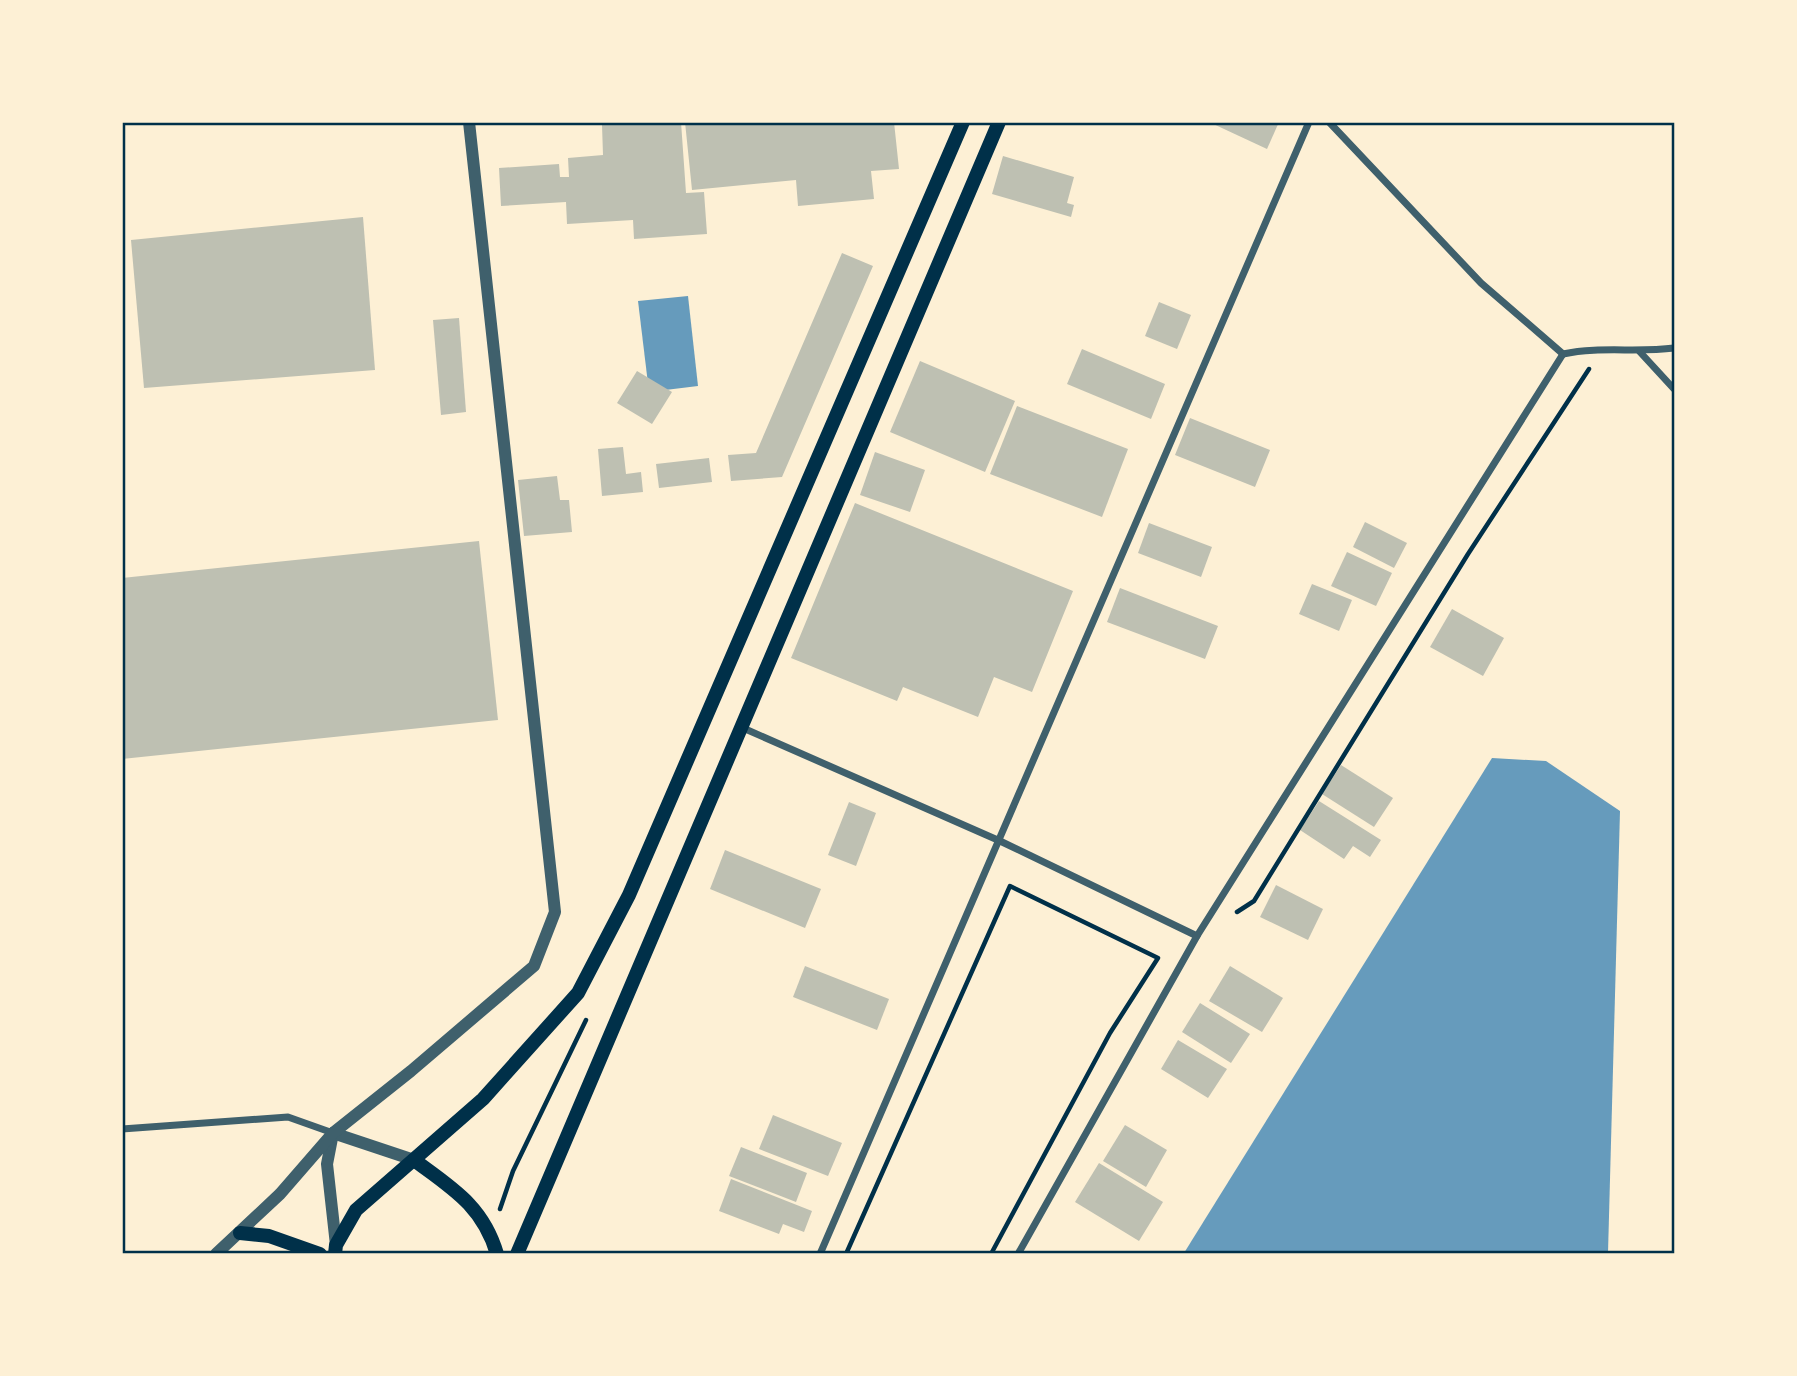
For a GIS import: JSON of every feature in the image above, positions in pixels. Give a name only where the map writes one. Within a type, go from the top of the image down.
[{"type":"main road","points":[[336,1249],[356,1210],[483,1099],[578,993],[629,895],[963,122]]},
{"type":"main road","points":[[517,1254],[999,122]]},
{"type":"main road","points":[[414,1160],[470,1202],[492,1237],[497,1254]]},
{"type":"main road","points":[[240,1233],[269,1236],[320,1254]]},
{"type":"street","points":[[216,1254],[280,1194],[333,1133],[411,1071],[534,966],[555,912],[469,122]]},
{"type":"street","points":[[820,1254],[1309,122]]},
{"type":"street","points":[[1329,122],[1481,282],[1563,354]]},
{"type":"street","points":[[1018,1254],[1197,936],[1563,354],[1589,349],[1640,352],[1675,348]]},
{"type":"street","points":[[1640,352],[1675,389]]},
{"type":"street","points":[[743,727],[1000,841],[1197,936]]},
{"type":"street","points":[[122,1129],[288,1117],[414,1160]]},
{"type":"street","points":[[333,1133],[327,1164],[336,1249]]},
{"type":"path","points":[[1254,901],[1468,554],[1592,364],[1563,354]]},
{"type":"path","points":[[846,1254],[1010,886],[1157,958],[1110,1033],[991,1254]]},
{"type":"water","points":[[688,296],[698,386],[649,392],[638,301]]},
{"type":"water","points":[[1492,758],[1546,761],[1620,811],[1608,1253],[1184,1253]]},
{"type":"building","points":[[681,122],[686,193],[704,192],[707,234],[634,239],[633,220],[567,224],[566,202],[501,206],[499,168],[559,164],[560,177],[569,177],[568,158],[603,155],[602,125]]},
{"type":"building","points":[[685,122],[894,122],[899,169],[871,171],[874,199],[798,206],[796,180],[692,190]]},
{"type":"building","points":[[1209,122],[1279,122],[1267,149]]},
{"type":"building","points":[[1003,156],[1074,177],[1067,203],[1074,205],[1071,217],[992,194]]},
{"type":"building","points":[[363,217],[375,370],[144,388],[131,240]]},
{"type":"building","points":[[842,253],[873,266],[782,477],[731,481],[728,455],[756,453]]},
{"type":"building","points":[[1159,302],[1191,315],[1177,349],[1145,336]]},
{"type":"building","points":[[459,318],[466,412],[441,415],[433,320]]},
{"type":"building","points":[[1082,349],[1165,384],[1151,419],[1067,384]]},
{"type":"building","points":[[920,361],[1015,401],[985,472],[890,432]]},
{"type":"building","points":[[637,371],[672,392],[652,424],[617,403]]},
{"type":"building","points":[[1017,406],[1128,449],[1102,517],[990,474]]},
{"type":"building","points":[[1190,418],[1270,450],[1255,487],[1175,455]]},
{"type":"building","points":[[623,447],[626,474],[641,472],[643,492],[602,496],[598,449]]},
{"type":"building","points":[[875,452],[925,470],[910,512],[860,495]]},
{"type":"building","points":[[709,458],[712,482],[659,488],[656,464]]},
{"type":"building","points":[[557,476],[560,500],[569,500],[572,532],[524,536],[518,480]]},
{"type":"building","points":[[855,503],[1073,591],[1032,692],[994,677],[978,717],[903,687],[897,701],[791,658]]},
{"type":"building","points":[[1365,522],[1407,543],[1394,568],[1353,547]]},
{"type":"building","points":[[1149,523],[1212,547],[1201,577],[1138,553]]},
{"type":"building","points":[[479,541],[498,720],[122,759],[122,578]]},
{"type":"building","points":[[1347,552],[1392,573],[1376,606],[1331,586]]},
{"type":"building","points":[[1312,584],[1352,600],[1339,631],[1299,614]]},
{"type":"building","points":[[1120,588],[1218,626],[1205,659],[1107,622]]},
{"type":"building","points":[[1452,609],[1504,638],[1483,676],[1430,647]]},
{"type":"building","points":[[1341,765],[1393,798],[1374,827],[1322,794]]},
{"type":"building","points":[[1319,801],[1381,840],[1370,857],[1353,846],[1344,859],[1300,830]]},
{"type":"building","points":[[849,802],[876,813],[856,866],[828,855]]},
{"type":"building","points":[[725,850],[821,889],[805,928],[710,889]]},
{"type":"building","points":[[1276,885],[1323,909],[1308,940],[1260,917]]},
{"type":"building","points":[[805,966],[889,999],[877,1030],[793,997]]},
{"type":"building","points":[[1230,966],[1283,998],[1262,1032],[1209,1001]]},
{"type":"building","points":[[1200,1003],[1250,1034],[1231,1063],[1182,1032]]},
{"type":"building","points":[[1178,1040],[1227,1069],[1208,1098],[1161,1069]]},
{"type":"building","points":[[773,1115],[842,1143],[828,1176],[759,1149]]},
{"type":"building","points":[[1125,1125],[1167,1150],[1146,1187],[1103,1161]]},
{"type":"building","points":[[741,1147],[807,1173],[796,1202],[729,1176]]},
{"type":"building","points":[[1099,1163],[1163,1202],[1139,1241],[1075,1202]]},
{"type":"building","points":[[731,1179],[812,1211],[804,1232],[783,1224],[779,1234],[719,1211]]}]
